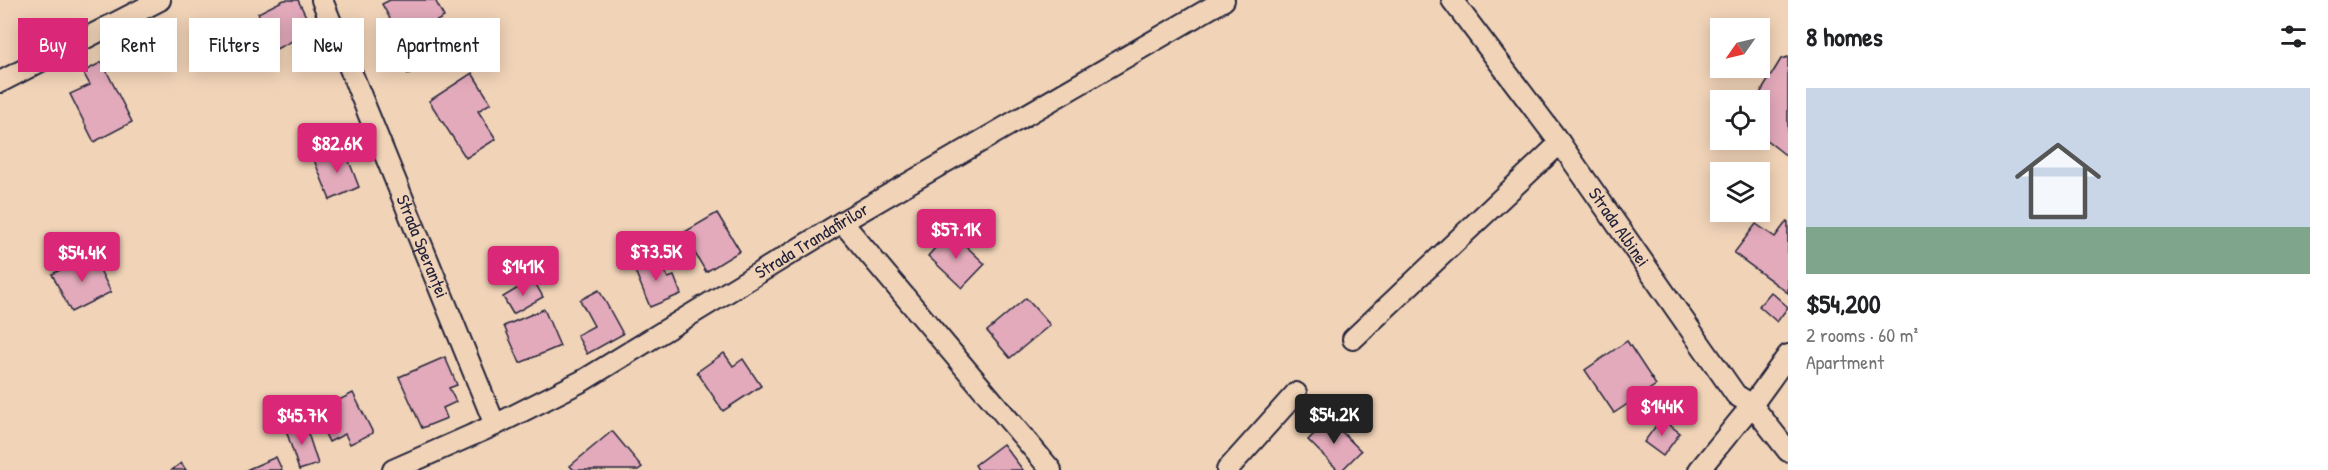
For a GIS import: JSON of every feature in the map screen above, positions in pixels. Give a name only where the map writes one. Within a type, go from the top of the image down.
[{"type":"street","points":[[0,82],[160,0]]},
{"type":"street","name":"Strada Speranței","points":[[322,0],[495,425]]},
{"type":"street","name":"Strada Trandafirilor","points":[[393,470],[495,425],[584,380],[842,222],[1224,0]]},
{"type":"street","name":"Strada Albinei","points":[[1452,0],[1560,143],[1736,395],[1752,405],[1788,451]]},
{"type":"street","points":[[1353,339],[1560,143]]},
{"type":"street","points":[[842,222],[1051,470]]},
{"type":"street","points":[[1699,470],[1752,405],[1788,355]]},
{"type":"street","points":[[1227,470],[1296,393]]},
{"type":"building","points":[[284,0],[298,0],[307,18],[292,18],[292,41],[280,47],[280,18],[260,18],[258,13]]},
{"type":"building","points":[[390,0],[435,0],[444,17],[390,18],[382,4]]},
{"type":"building","points":[[1788,57],[1788,157],[1770,143],[1770,90],[1762,90],[1781,59]]},
{"type":"building","points":[[100,63],[100,72],[107,72],[132,122],[94,142],[70,94],[90,85],[83,72],[88,72],[88,69]]},
{"type":"building","points":[[472,73],[491,103],[478,111],[496,139],[466,158],[429,101]]},
{"type":"building","points":[[344,148],[359,187],[330,200],[314,160]]},
{"type":"building","points":[[717,213],[740,251],[706,272],[683,233]]},
{"type":"building","points":[[1787,221],[1788,293],[1734,253],[1756,224],[1775,237]]},
{"type":"building","points":[[950,231],[985,264],[962,288],[928,256]]},
{"type":"building","points":[[92,254],[111,292],[71,312],[52,274]]},
{"type":"building","points":[[659,256],[668,278],[674,276],[681,294],[650,307],[633,266]]},
{"type":"building","points":[[533,279],[543,297],[513,314],[503,297]]},
{"type":"building","points":[[599,290],[623,334],[587,354],[577,335],[594,326],[580,300]]},
{"type":"building","points":[[1771,292],[1788,307],[1777,322],[1759,306]]},
{"type":"building","points":[[1026,298],[1050,325],[1010,358],[987,331]]},
{"type":"building","points":[[544,309],[560,346],[520,363],[504,326]]},
{"type":"building","points":[[1627,341],[1656,385],[1614,413],[1585,370]]},
{"type":"building","points":[[724,353],[733,366],[743,359],[761,386],[723,411],[697,372]]},
{"type":"building","points":[[445,357],[457,385],[449,388],[456,402],[443,408],[447,418],[422,428],[399,377]]},
{"type":"building","points":[[353,393],[373,433],[350,444],[345,434],[329,442],[315,412]]},
{"type":"building","points":[[1329,419],[1361,451],[1342,470],[1338,470],[1308,440]]},
{"type":"building","points":[[1661,419],[1680,433],[1663,456],[1644,442]]},
{"type":"building","points":[[304,421],[318,464],[299,470],[285,427]]},
{"type":"building","points":[[612,431],[642,467],[638,470],[574,470],[570,466]]},
{"type":"building","points":[[1003,444],[1023,470],[978,470],[975,465]]},
{"type":"building","points":[[276,457],[282,470],[246,470]]},
{"type":"building","points":[[181,463],[186,470],[172,470]]}]
